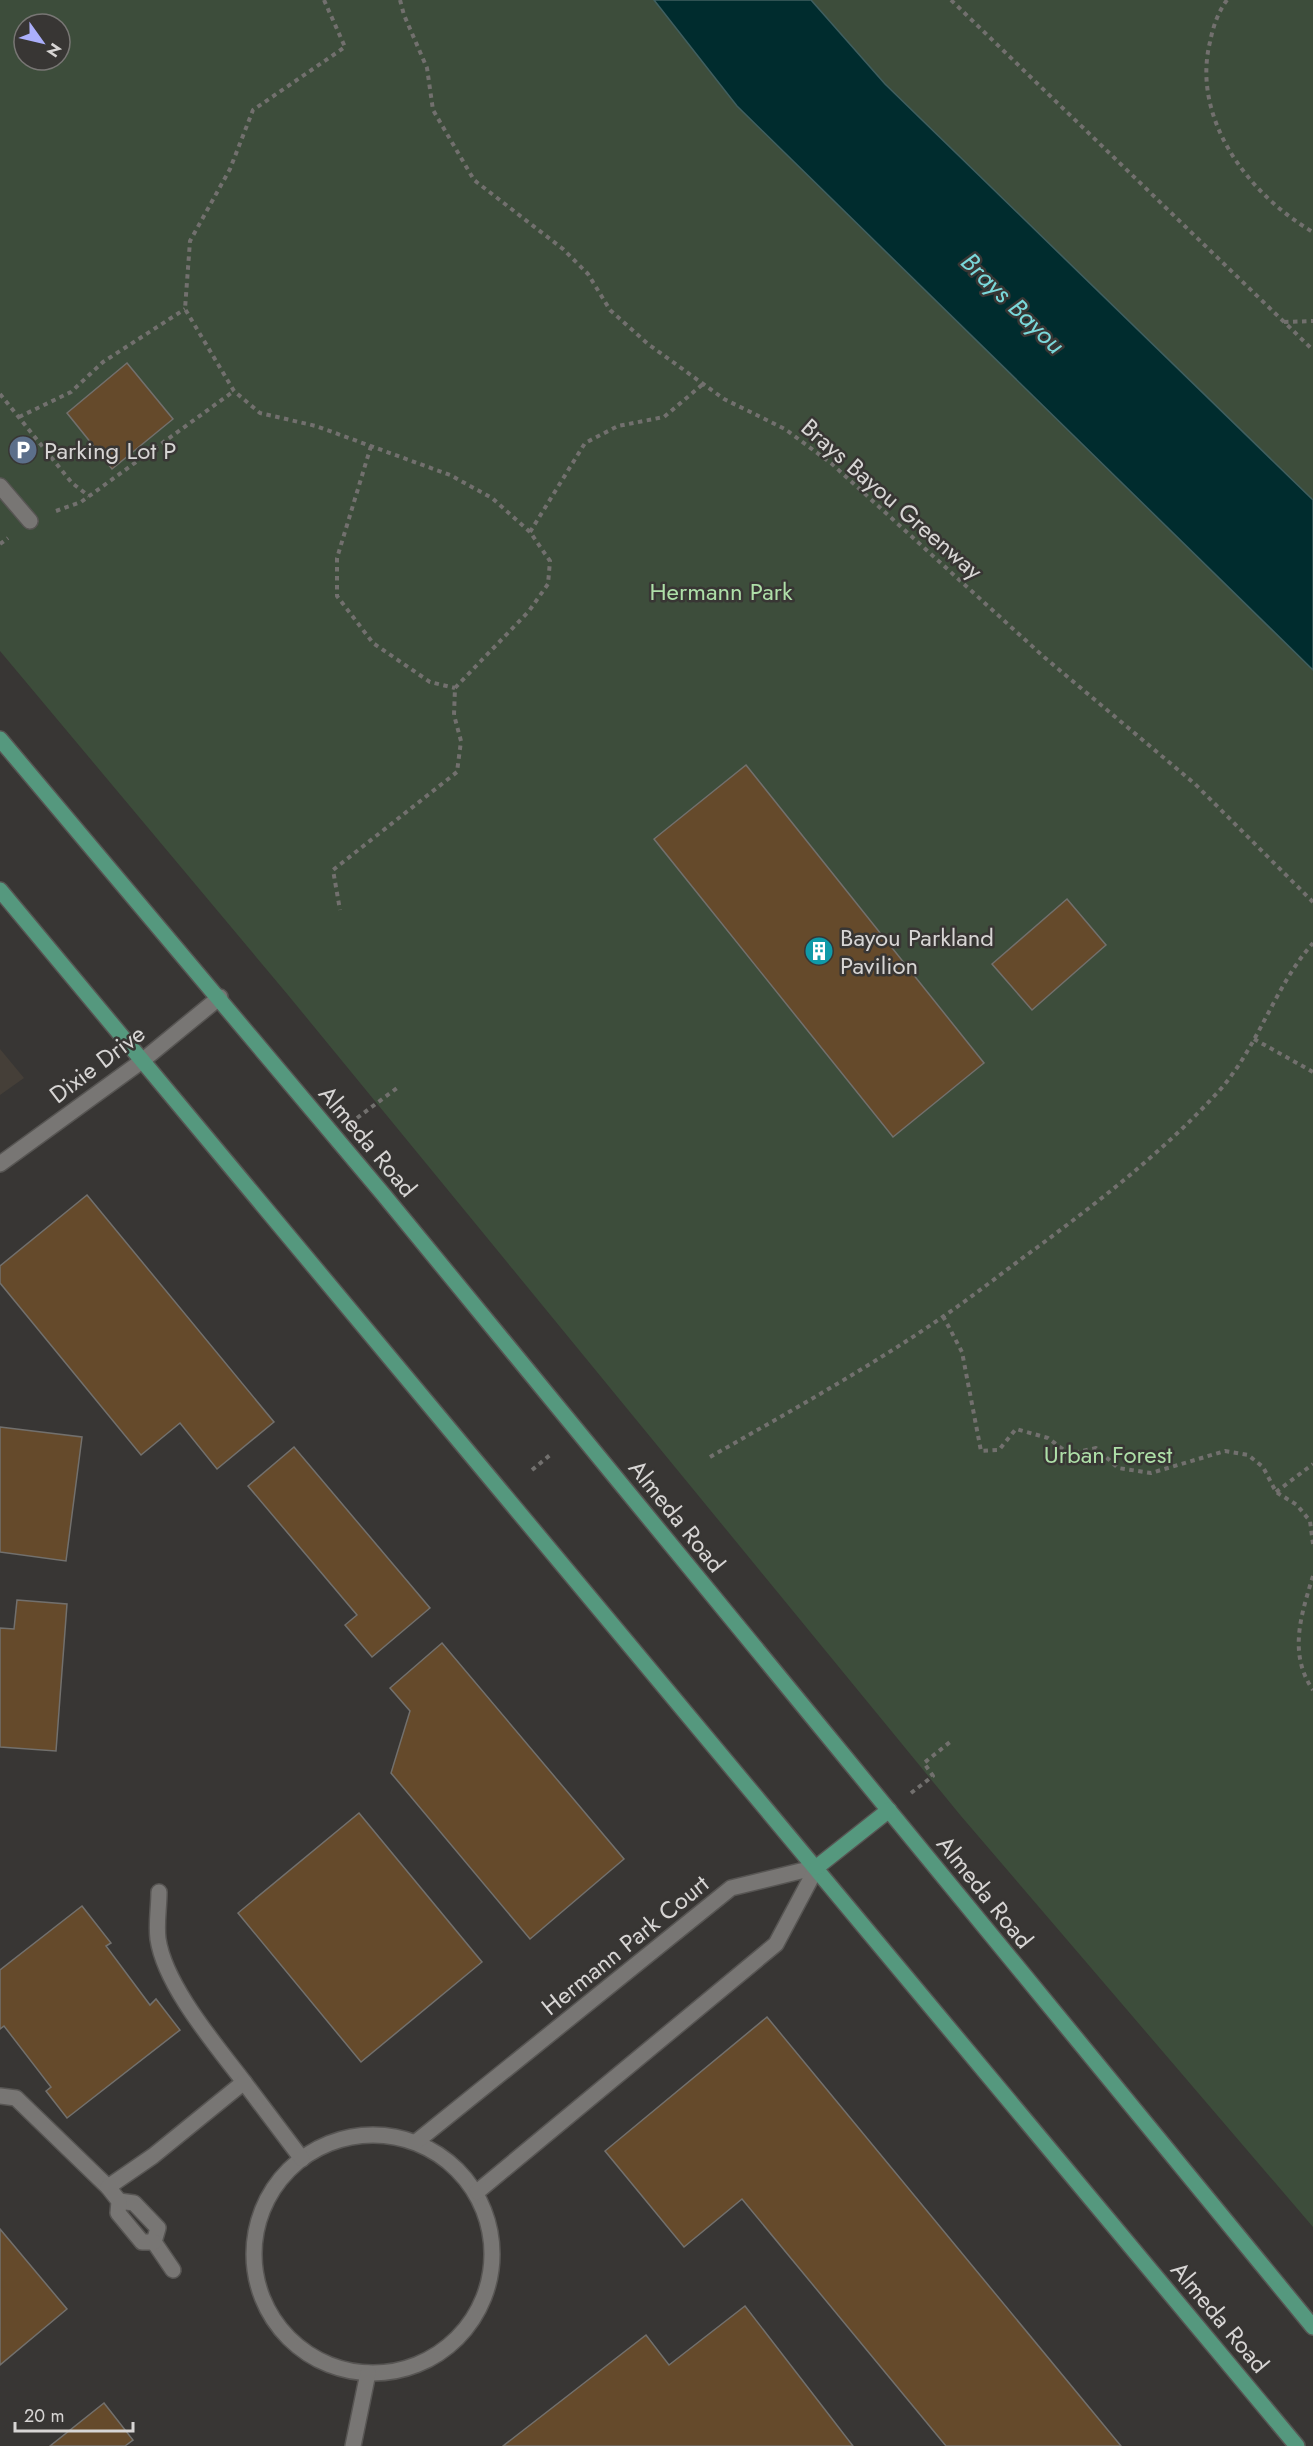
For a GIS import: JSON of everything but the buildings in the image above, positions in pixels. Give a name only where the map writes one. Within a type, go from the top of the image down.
[{"type":"main road","name":"Almeda Road","points":[[0,739],[220,998],[1313,2327]]},
{"type":"main road","name":"Almeda Road","points":[[0,890],[817,1867],[1297,2446]]},
{"type":"main road","points":[[817,1867],[889,1810]]},
{"type":"street","points":[[0,486],[30,521]]},
{"type":"street","name":"Dixie Drive","points":[[0,1164],[142,1061],[220,998]]},
{"type":"street","points":[[477,2192],[776,1944],[817,1867]]},
{"type":"street","name":"Hermann Park Court","points":[[416,2142],[731,1888],[817,1867]]},
{"type":"street","points":[[159,1892],[158,1939],[169,1972],[196,2018],[302,2158]]},
{"type":"street","points":[[108,2187],[153,2156],[244,2082]]},
{"type":"street","points":[[0,2096],[16,2098],[108,2187],[119,2200],[118,2213],[142,2241],[154,2242],[173,2270]]},
{"type":"street","points":[[376,2134],[416,2142],[451,2162],[477,2192],[491,2230],[492,2269],[481,2307],[458,2339],[425,2362],[387,2373],[369,2373],[351,2372],[318,2360],[289,2339],[268,2310],[256,2276],[255,2240],[263,2209],[279,2181],[302,2158],[337,2140],[376,2134]]},
{"type":"street","points":[[353,2446],[369,2373]]},
{"type":"path","points":[[324,0],[345,47],[253,110],[230,169],[190,241],[185,309],[234,391],[260,413],[316,426],[450,475],[492,498],[530,532],[550,561],[548,584],[529,611],[455,688],[454,715],[461,741],[457,772],[333,870],[340,910]]},
{"type":"path","name":"Brays Bayou Greenway","points":[[400,0],[404,15],[427,68],[433,110],[474,180],[563,249],[588,274],[610,310],[648,344],[724,399],[785,429],[832,464],[1044,657],[1195,784],[1313,902]]},
{"type":"path","points":[[951,0],[1313,350]]},
{"type":"path","points":[[1227,0],[1214,27],[1208,50],[1207,94],[1213,117],[1222,138],[1264,195],[1298,224],[1313,232]]},
{"type":"path","points":[[19,417],[71,392],[103,362],[185,309]]},
{"type":"path","points":[[1283,322],[1313,321]]},
{"type":"path","points":[[530,532],[585,443],[618,426],[664,417],[703,384]]},
{"type":"path","points":[[30,521],[81,502],[234,391]]},
{"type":"path","points":[[0,394],[72,483],[89,496]]},
{"type":"path","points":[[371,446],[337,558],[337,596],[373,643],[430,682],[455,688]]},
{"type":"path","points":[[710,1457],[800,1406],[943,1316],[1084,1213],[1151,1158],[1220,1090],[1254,1039],[1293,965],[1313,943]]},
{"type":"path","points":[[1254,1039],[1313,1072]]},
{"type":"path","points":[[334,1136],[397,1088]]},
{"type":"path","points":[[943,1316],[962,1352],[981,1451],[999,1450],[1016,1429],[1048,1438],[1069,1454],[1096,1448],[1118,1468],[1151,1473],[1225,1451],[1248,1455],[1263,1467],[1276,1492],[1297,1505],[1310,1521],[1313,1544]]},
{"type":"path","points":[[532,1470],[550,1455]]},
{"type":"path","points":[[1276,1492],[1313,1464]]},
{"type":"path","points":[[1313,1576],[1301,1613],[1297,1646],[1305,1678],[1313,1690]]},
{"type":"path","points":[[889,1810],[933,1776],[924,1763],[950,1742]]},
{"type":"shaded area","points":[[0,1049],[24,1078],[0,1095]]},
{"type":"green space","name":"Hermann Park","points":[[0,0],[1313,0],[1313,2227],[961,1816],[288,995],[0,651]]},
{"type":"water","name":"Brays Bayou","points":[[654,0],[811,0],[885,84],[1313,500],[1313,670],[737,106]]},
{"type":"place","name":"Parking Lot P","points":[[23,450]]},
{"type":"place","name":"Bayou Parkland Pavilion","points":[[819,951]]},
{"type":"park label","name":"Urban Forest","points":[[1108,1454]]}]
